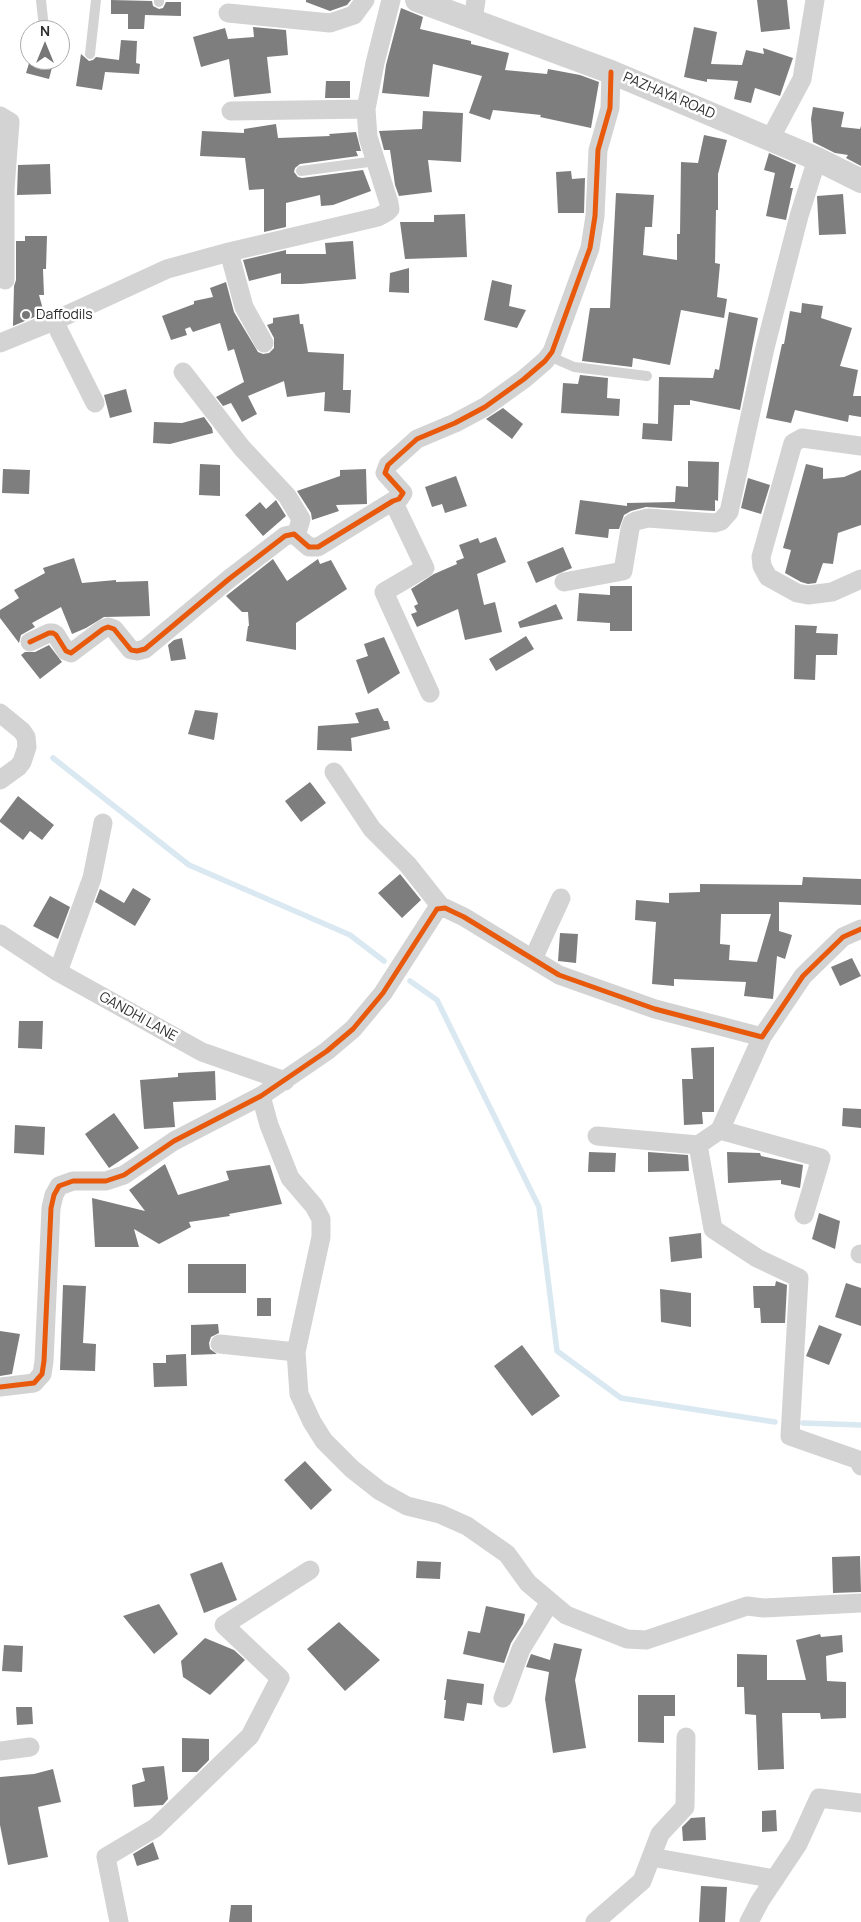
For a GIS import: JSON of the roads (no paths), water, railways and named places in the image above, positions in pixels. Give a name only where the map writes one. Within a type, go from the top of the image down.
[{"type":"street","points":[[228,12],[330,23],[354,15],[365,0]]},
{"type":"street","points":[[0,343],[167,270],[229,252],[384,215],[390,207],[368,136],[366,109],[375,63],[391,0]]},
{"type":"street","name":"PAZHAYA ROAD","points":[[417,0],[474,10],[611,72],[817,159],[861,181]]},
{"type":"street","points":[[770,139],[802,79],[815,0]]},
{"type":"street","points":[[30,642],[53,633],[66,651],[71,653],[108,627],[114,629],[131,650],[145,649],[284,536],[292,534],[309,548],[318,547],[399,499],[403,494],[386,475],[385,471],[388,464],[418,439],[455,423],[484,407],[524,379],[549,356],[571,305],[590,248],[595,216],[598,150],[610,108],[611,72]]},
{"type":"street","points":[[231,110],[366,109]]},
{"type":"street","points":[[0,116],[10,122],[5,189],[5,280]]},
{"type":"street","points":[[564,582],[623,571],[630,529],[636,520],[648,518],[715,523],[721,521],[729,512],[765,348],[799,216],[817,159]]},
{"type":"street","points":[[229,252],[244,307],[264,343]]},
{"type":"street","points":[[54,321],[95,403]]},
{"type":"street","points":[[183,372],[242,448],[287,496],[301,519],[296,536]]},
{"type":"street","points":[[861,446],[802,438],[793,443],[761,557],[762,566],[768,577],[797,593],[808,595],[832,592],[861,579]]},
{"type":"street","points":[[393,501],[425,568],[384,592],[430,693]]},
{"type":"street","points":[[0,713],[22,731],[26,737],[27,746],[22,762],[0,780]]},
{"type":"street","points":[[334,772],[372,829],[408,865],[442,908],[464,917],[560,975],[656,1009],[762,1037]]},
{"type":"street","points":[[58,972],[92,878],[103,823]]},
{"type":"street","points":[[533,959],[561,898]]},
{"type":"street","points":[[0,1387],[34,1383],[42,1374],[51,1208],[54,1195],[59,1186],[73,1181],[106,1181],[124,1175],[174,1141],[261,1096],[327,1052],[352,1028],[383,993],[434,912],[442,908]]},
{"type":"street","points":[[597,1136],[698,1145],[720,1130],[762,1037],[803,976],[843,937],[861,929]]},
{"type":"street","name":"GANDHI LANE","points":[[0,934],[58,972],[202,1052],[285,1081]]},
{"type":"street","points":[[261,1096],[269,1125],[290,1178],[314,1206],[320,1219],[321,1237],[296,1352],[299,1394],[312,1422],[324,1441],[345,1463],[380,1492],[407,1506],[440,1514],[475,1532],[507,1554],[528,1583],[566,1615],[627,1639],[646,1640],[747,1606],[764,1608],[861,1603]]},
{"type":"street","points":[[720,1130],[821,1158],[804,1215]]},
{"type":"street","points":[[698,1145],[713,1229],[757,1258],[799,1278],[790,1436],[859,1460],[861,1466]]},
{"type":"street","points":[[220,1344],[296,1352]]},
{"type":"street","points":[[119,1922],[106,1857],[155,1828],[250,1736],[280,1678],[224,1625],[310,1570]]},
{"type":"street","points":[[503,1698],[521,1649],[550,1602]]},
{"type":"street","points":[[595,1922],[642,1881],[660,1834],[685,1807],[686,1737]]},
{"type":"street","points":[[0,1751],[30,1748]]},
{"type":"street","points":[[749,1922],[798,1844],[819,1798],[861,1803]]},
{"type":"street","points":[[651,1857],[775,1878]]},
{"type":"lane","points":[[41,0],[42,19]]},
{"type":"lane","points":[[90,54],[96,0]]},
{"type":"lane","points":[[301,171],[376,161]]},
{"type":"lane","points":[[549,356],[574,367],[647,376]]},
{"type":"waterway","points":[[53,758],[189,865],[350,935],[384,961]]},
{"type":"waterway","points":[[410,981],[437,1000],[539,1207],[557,1351],[621,1398],[775,1422]]},
{"type":"waterway","points":[[803,1423],[861,1425]]},
{"type":"place","name":"Daffodils","points":[[26,315]]}]
